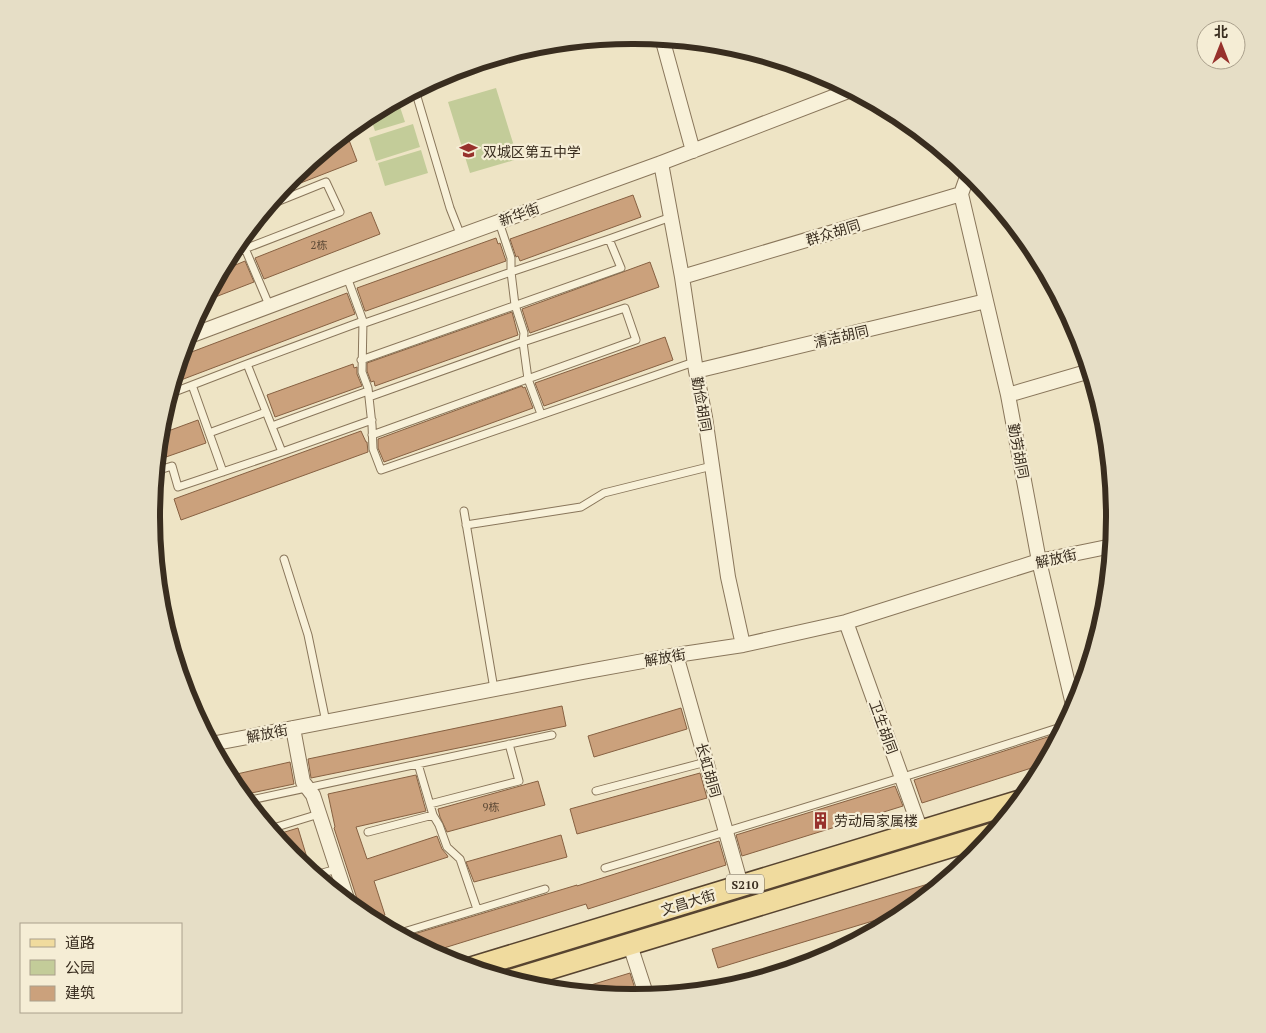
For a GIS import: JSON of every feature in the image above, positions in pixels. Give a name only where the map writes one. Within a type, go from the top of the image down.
[{"type":"main road","name":"文昌大街","points":[[483,964],[1007,805]]},
{"type":"main road","name":"文昌大街","points":[[525,976],[975,842]]},
{"type":"street","points":[[664,45],[693,150]]},
{"type":"street","name":"新华街","points":[[197,333],[269,305],[661,163],[842,93]]},
{"type":"street","name":"勤俭胡同","points":[[661,163],[705,417],[728,577],[743,645]]},
{"type":"street","points":[[961,194],[966,181]]},
{"type":"street","name":"群众胡同","points":[[682,277],[961,194]]},
{"type":"street","name":"勤劳胡同","points":[[961,194],[1008,395],[1039,561],[1071,695]]},
{"type":"street","name":"清洁胡同","points":[[695,366],[986,301]]},
{"type":"street","points":[[1008,395],[1083,373]]},
{"type":"street","name":"解放街","points":[[218,743],[676,655],[743,645],[846,622],[1039,561],[1105,547]]},
{"type":"street","name":"卫生胡同","points":[[846,622],[921,831]]},
{"type":"street","name":"长虹胡同","points":[[676,655],[741,886]]},
{"type":"street","points":[[293,728],[303,782],[313,795],[345,892]]},
{"type":"street","points":[[630,945],[644,989]]},
{"type":"lane","points":[[417,97],[450,208],[461,236]]},
{"type":"lane","points":[[269,305],[245,249],[340,212],[326,182],[283,199]]},
{"type":"lane","points":[[177,391],[362,323],[671,217]]},
{"type":"lane","points":[[499,222],[511,258],[515,305],[524,333],[523,342],[528,379],[540,414]]},
{"type":"lane","points":[[361,360],[621,268],[609,239]]},
{"type":"lane","points":[[347,277],[362,323],[362,372],[369,394],[373,449],[381,470],[540,414],[695,366]]},
{"type":"lane","points":[[272,426],[625,308],[636,340],[372,435]]},
{"type":"lane","points":[[247,364],[282,452]]},
{"type":"lane","points":[[192,385],[223,472]]},
{"type":"lane","points":[[209,433],[266,412]]},
{"type":"lane","points":[[163,469],[172,466],[178,487],[372,420]]},
{"type":"lane","points":[[466,525],[581,507],[604,494],[712,466]]},
{"type":"lane","points":[[464,511],[494,689]]},
{"type":"lane","points":[[284,559],[308,635],[326,722]]},
{"type":"lane","points":[[605,868],[902,778],[1055,729]]},
{"type":"lane","points":[[254,799],[552,735]]},
{"type":"lane","points":[[430,804],[520,781],[509,744]]},
{"type":"lane","points":[[596,791],[706,762]]},
{"type":"lane","points":[[418,764],[433,815],[439,824],[447,847],[460,859],[476,909]]},
{"type":"lane","points":[[277,827],[319,814]]},
{"type":"lane","points":[[368,832],[433,815]]},
{"type":"lane","points":[[322,873],[337,869]]},
{"type":"lane","points":[[407,931],[545,888]]},
{"type":"green space","points":[[496,88],[518,159],[470,173],[448,102]]},
{"type":"green space","points":[[400,107],[405,122],[375,131],[372,122]]},
{"type":"green space","points":[[413,124],[420,147],[376,161],[369,138]]},
{"type":"green space","points":[[421,150],[428,173],[385,186],[378,163]]},
{"type":"building","points":[[349,140],[357,161],[297,184],[321,161],[344,142]]},
{"type":"building","points":[[633,195],[641,217],[520,261],[518,256],[516,257],[510,239]]},
{"type":"building","points":[[371,212],[380,234],[264,279],[255,258]]},
{"type":"building","points":[[496,238],[498,244],[500,243],[506,261],[365,311],[357,288]]},
{"type":"building","points":[[245,261],[254,282],[214,297],[224,280],[232,266]]},
{"type":"building","points":[[650,262],[659,287],[530,333],[522,309]]},
{"type":"building","points":[[347,293],[355,314],[180,380],[190,353]]},
{"type":"building","points":[[512,312],[518,335],[375,386],[374,381],[371,382],[367,371],[367,363]]},
{"type":"building","points":[[665,337],[673,360],[544,406],[535,383]]},
{"type":"building","points":[[353,364],[354,368],[357,367],[357,374],[362,386],[275,417],[267,395]]},
{"type":"building","points":[[522,386],[523,388],[525,387],[533,408],[384,462],[378,448],[378,439]]},
{"type":"building","points":[[198,420],[206,443],[166,457],[164,453],[168,431]]},
{"type":"building","points":[[361,431],[367,442],[368,452],[181,520],[174,499]]},
{"type":"building","points":[[562,706],[566,726],[311,778],[308,759]]},
{"type":"building","points":[[681,708],[687,729],[594,757],[588,736]]},
{"type":"building","points":[[1052,736],[1033,767],[922,803],[914,780]]},
{"type":"building","points":[[290,762],[294,784],[250,793],[237,774]]},
{"type":"building","points":[[700,773],[707,798],[577,834],[570,809]]},
{"type":"building","points":[[416,775],[426,811],[356,827],[367,859],[437,836],[442,849],[448,857],[374,881],[385,915],[380,916],[358,901],[334,828],[328,794]]},
{"type":"building","points":[[538,781],[545,805],[447,832],[440,817],[438,809]]},
{"type":"building","name":"劳动局家属楼","points":[[895,786],[903,806],[742,856],[736,835]]},
{"type":"building","points":[[298,828],[307,859],[299,851],[282,833]]},
{"type":"building","points":[[561,835],[567,857],[474,882],[466,862]]},
{"type":"building","points":[[719,841],[726,865],[588,909],[586,904],[442,948],[413,934],[577,885]]},
{"type":"building","points":[[932,883],[882,918],[718,968],[712,949]]},
{"type":"building","points":[[630,973],[635,989],[602,988],[586,986]]},
{"type":"place","name":"双城区第五中学","points":[[469,151]]},
{"type":"place","name":"劳动局家属楼","points":[[820,820]]}]
